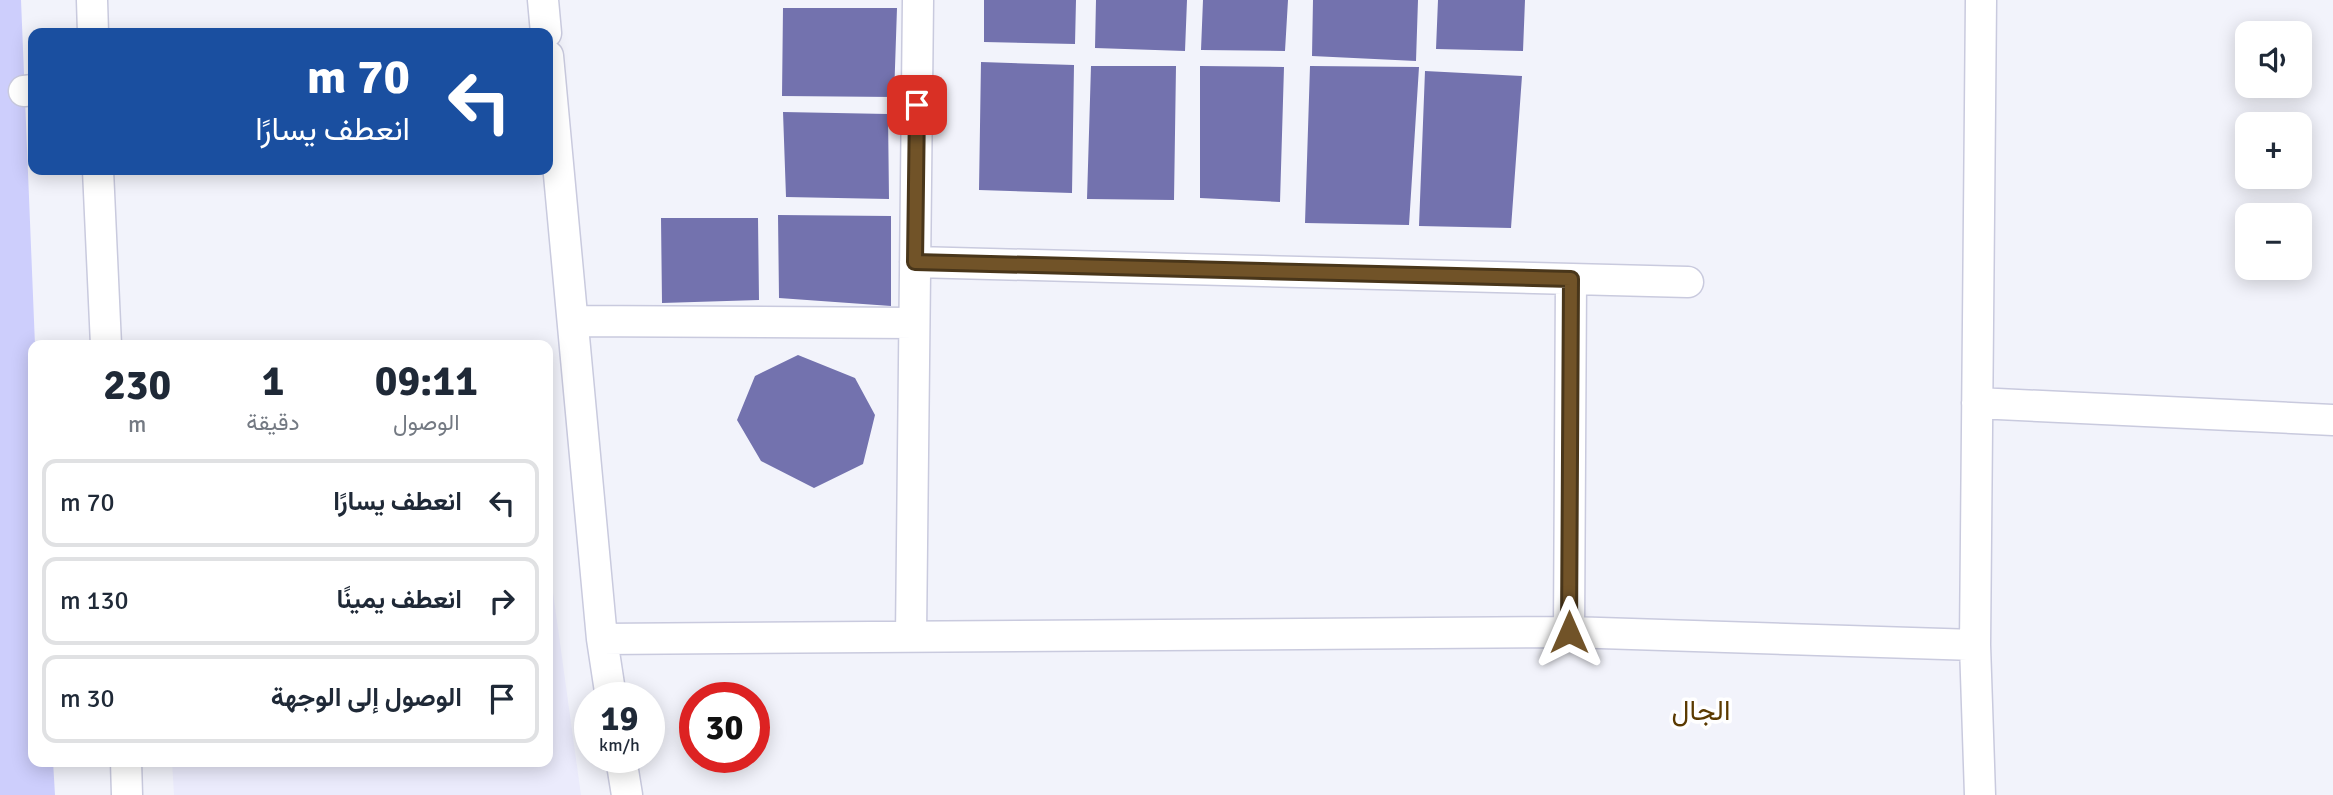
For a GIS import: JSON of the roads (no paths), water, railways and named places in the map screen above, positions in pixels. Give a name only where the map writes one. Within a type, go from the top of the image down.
[{"type":"street","points":[[92,0],[93,28]]},
{"type":"street","points":[[542,0],[545,28]]},
{"type":"street","points":[[911,636],[918,0]]},
{"type":"street","points":[[1980,795],[1975,645],[1981,0]]},
{"type":"street","points":[[553,119],[602,639],[609,682]]},
{"type":"street","points":[[98,175],[106,340]]},
{"type":"street","points":[[915,262],[1688,282]]},
{"type":"street","points":[[1569,632],[1571,279]]},
{"type":"street","points":[[573,321],[914,323]]},
{"type":"street","points":[[1977,403],[2333,420]]},
{"type":"street","points":[[602,639],[1569,632],[1975,645]]},
{"type":"street","points":[[125,767],[127,795]]},
{"type":"street","points":[[623,773],[627,795]]},
{"type":"district","name":"الجال","points":[[1701,711]]}]
